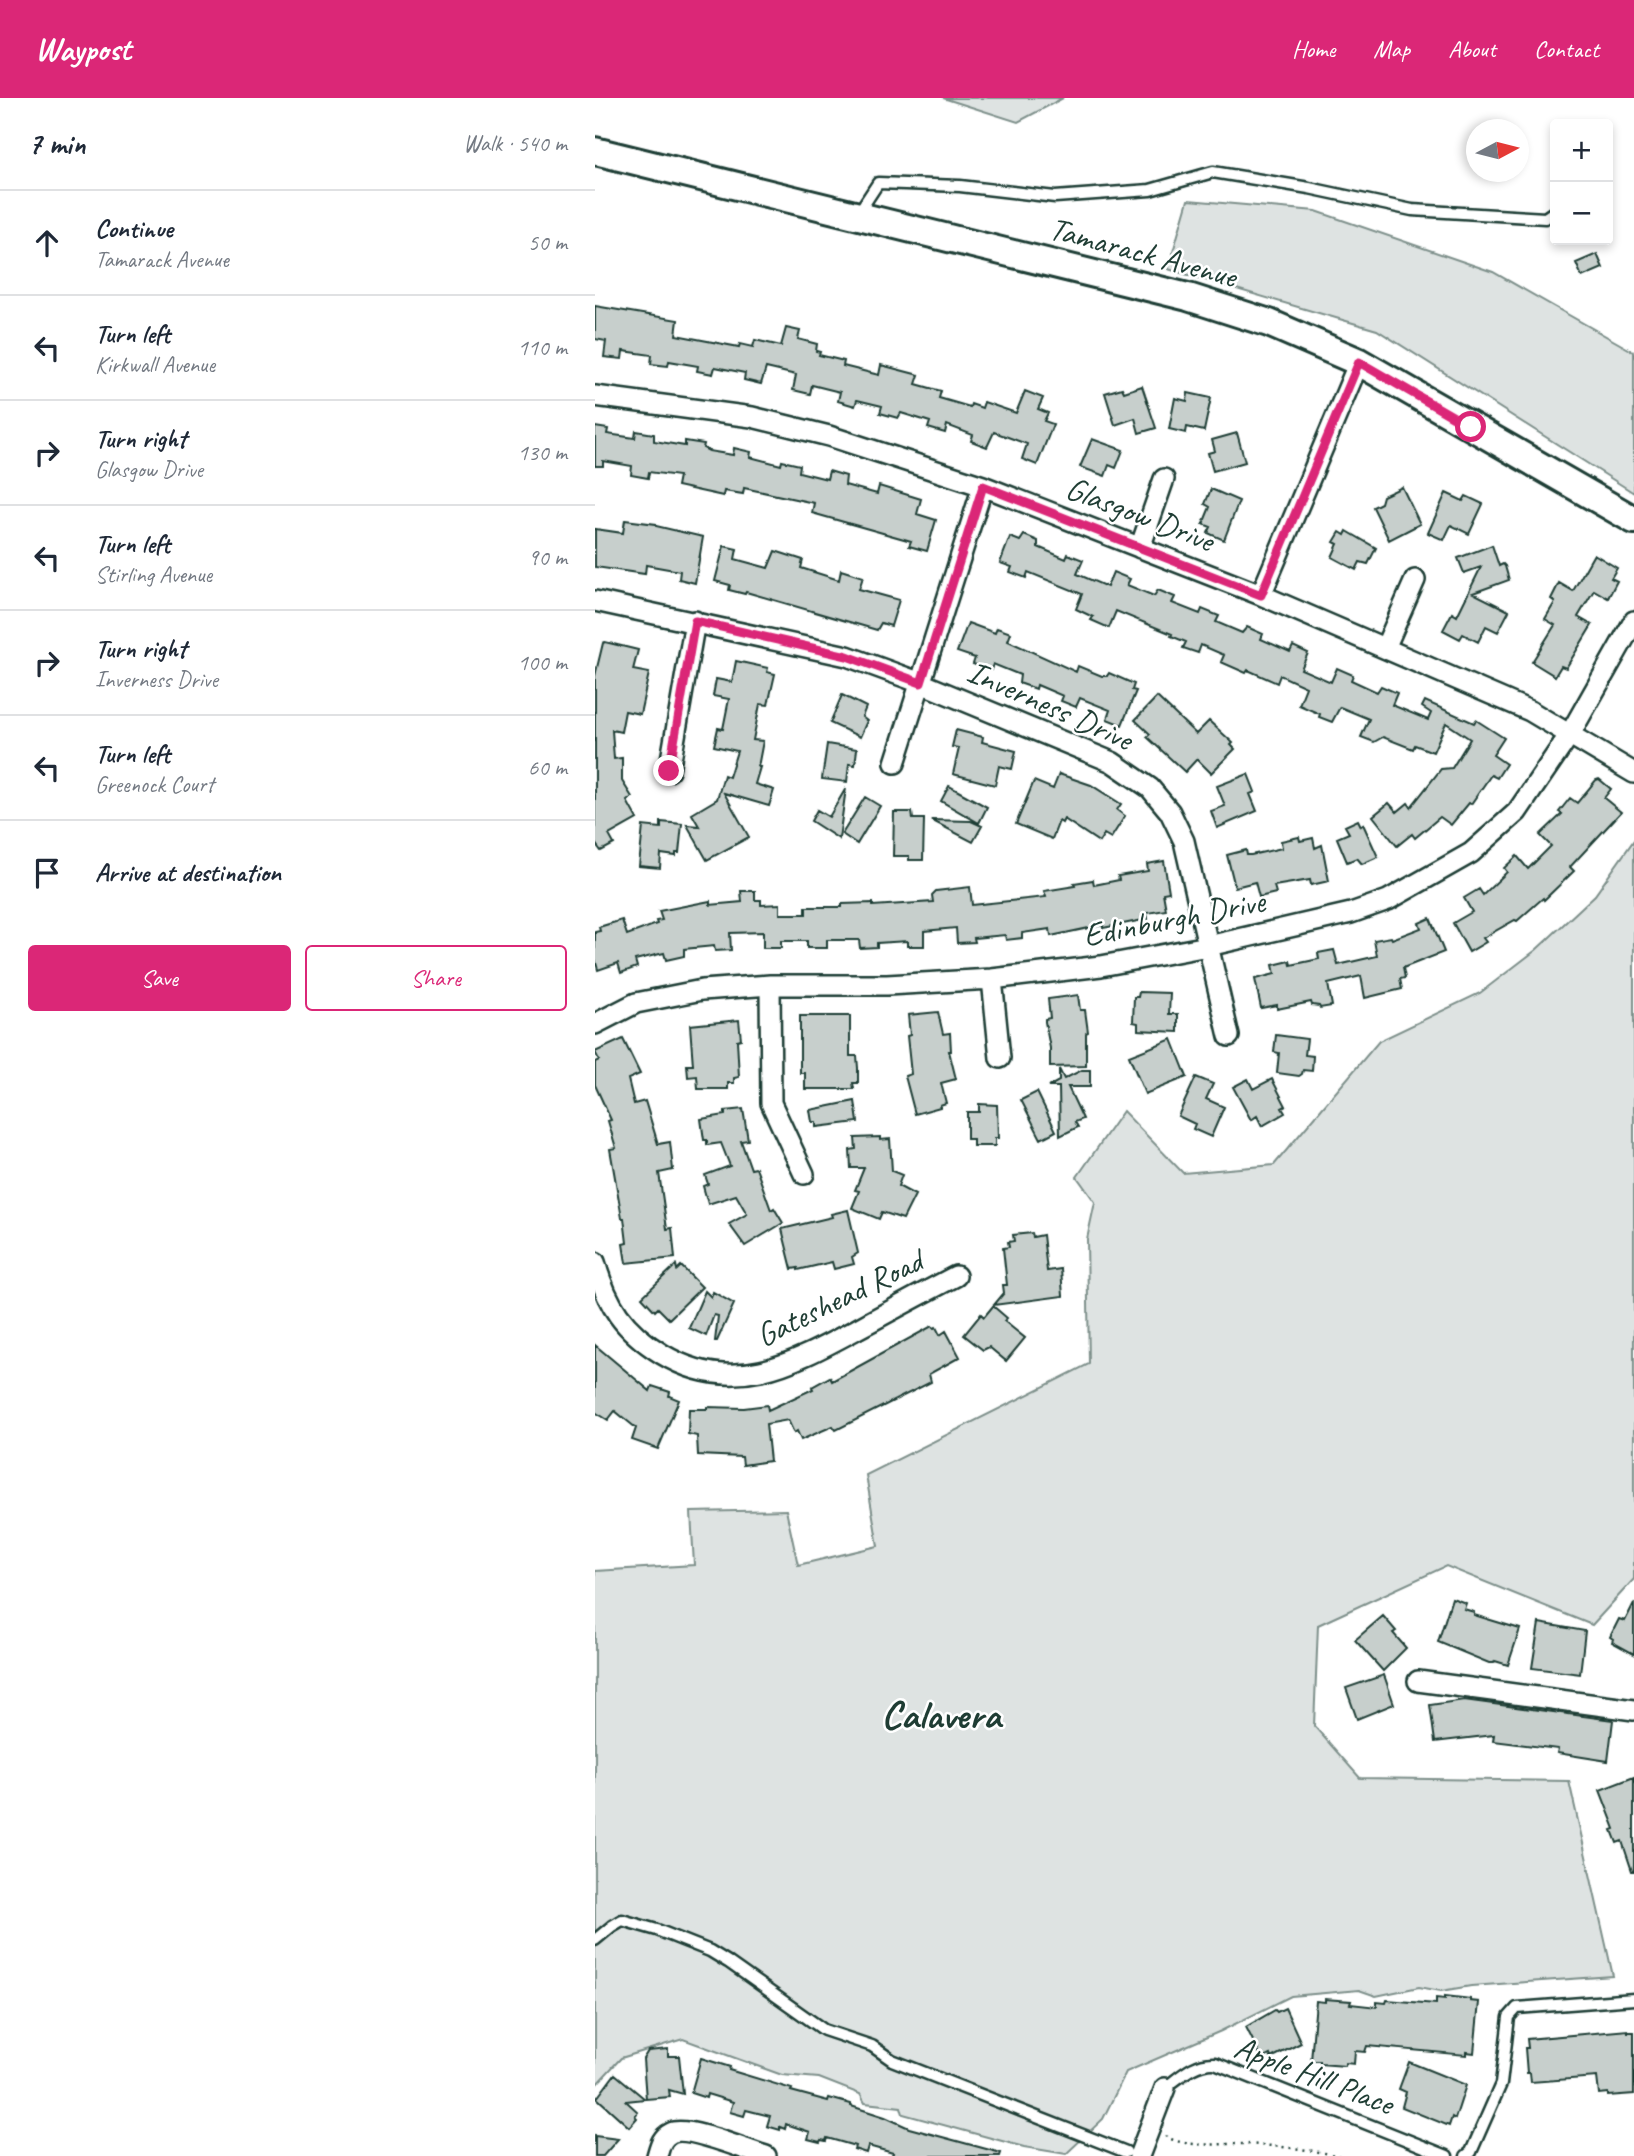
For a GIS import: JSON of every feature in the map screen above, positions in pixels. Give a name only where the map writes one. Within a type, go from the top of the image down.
[{"type":"main road","name":"Tamarack Avenue","points":[[595,151],[1188,298],[1269,323],[1359,362],[1634,520]]},
{"type":"street","points":[[1261,595],[1359,362]]},
{"type":"street","name":"Glasgow Drive","points":[[595,396],[752,417],[829,436],[983,486],[1261,595],[1530,711],[1634,774]]},
{"type":"street","points":[[1140,548],[1164,479]]},
{"type":"street","points":[[895,763],[983,486]]},
{"type":"street","points":[[1385,648],[1415,580]]},
{"type":"street","name":"Inverness Drive","points":[[595,601],[847,656],[921,683],[1111,762],[1150,788],[1170,812],[1184,841],[1229,1036]]},
{"type":"street","points":[[669,771],[695,621]]},
{"type":"street","name":"Edinburgh Drive","points":[[595,1024],[636,1003],[702,990],[770,985],[887,985],[992,979],[1101,966],[1208,946],[1351,913],[1388,900],[1471,853],[1517,812],[1570,734],[1634,621]]},
{"type":"street","points":[[992,979],[1000,1058]]},
{"type":"street","points":[[770,985],[771,1102],[804,1174]]},
{"type":"street","name":"Gateshead Road","points":[[595,1262],[603,1290],[616,1313],[631,1331],[648,1346],[674,1361],[696,1369],[720,1373],[750,1374],[799,1360],[956,1276]]},
{"type":"street","points":[[1418,1681],[1634,1710]]},
{"type":"street","points":[[1132,2154],[1150,2128],[1165,2088]]},
{"type":"street","points":[[657,2156],[662,2140],[673,2132],[688,2131],[766,2156]]},
{"type":"lane","points":[[856,216],[878,183],[960,186],[1055,197],[1150,190],[1213,172],[1308,188],[1412,211],[1545,218],[1550,214]]},
{"type":"lane","points":[[595,1940],[622,1920],[657,1930],[710,1951],[824,2030],[872,2046],[892,2060],[1132,2154]]},
{"type":"lane","points":[[1466,2156],[1471,2152],[1501,2084],[1509,2017],[1517,2008],[1634,1999]]},
{"type":"lane","name":"Apple Hill Place","points":[[1165,2088],[1194,2067],[1205,2062],[1215,2063],[1447,2156]]},
{"type":"path","points":[[1150,2128],[1175,2143],[1245,2144],[1312,2150],[1339,2156]]},
{"type":"shaded area","points":[[943,98],[1063,98],[1018,122]]},
{"type":"shaded area","points":[[1188,200],[1316,211],[1493,272],[1634,352],[1634,493],[1377,330],[1168,269]]},
{"type":"shaded area","points":[[1634,840],[1634,1579],[1592,1625],[1446,1566],[1318,1625],[1314,1726],[1360,1778],[1569,1781],[1613,1976],[1471,1986],[1441,1991],[1419,1987],[1376,1996],[1359,1990],[1291,1996],[1221,2031],[1126,2072],[1103,2119],[1066,2154],[1024,2147],[903,2114],[901,2107],[865,2103],[860,2094],[819,2078],[782,2075],[683,2039],[621,2058],[595,2086],[595,1571],[694,1565],[691,1512],[786,1510],[798,1565],[878,1546],[866,1475],[1089,1364],[1087,1239],[1095,1202],[1077,1177],[1123,1111],[1183,1173],[1274,1165],[1379,1041],[1480,993],[1536,950],[1595,895]]},
{"type":"building","points":[[1597,254],[1603,268],[1582,277],[1576,263]]},
{"type":"building","points":[[595,306],[678,320],[676,335],[739,347],[740,344],[753,347],[755,340],[781,346],[786,328],[800,331],[798,339],[817,344],[816,351],[820,352],[819,355],[844,361],[843,366],[879,375],[881,365],[919,375],[916,384],[941,391],[939,398],[970,407],[971,404],[982,408],[984,402],[1016,413],[1025,391],[1043,398],[1038,409],[1048,413],[1044,421],[1053,424],[1037,465],[1022,459],[1027,444],[994,432],[987,447],[971,441],[973,435],[947,425],[945,433],[928,428],[930,422],[901,413],[898,418],[880,413],[882,406],[857,400],[855,406],[838,401],[840,392],[812,385],[810,394],[793,390],[796,375],[766,368],[761,384],[744,380],[745,373],[715,367],[713,374],[697,371],[698,366],[669,361],[668,366],[651,364],[652,355],[623,351],[622,359],[604,357],[606,341],[595,339]]},
{"type":"building","points":[[1142,386],[1156,428],[1139,433],[1135,418],[1115,425],[1105,393],[1122,388],[1124,392]]},
{"type":"building","points":[[1188,393],[1211,398],[1204,431],[1187,427],[1186,433],[1169,429],[1175,398],[1187,401]]},
{"type":"building","points":[[595,427],[608,429],[607,434],[635,438],[636,431],[654,434],[654,441],[685,446],[685,441],[704,444],[703,448],[709,451],[733,455],[734,448],[751,452],[750,457],[781,465],[782,461],[800,465],[799,472],[827,479],[829,471],[846,476],[845,485],[877,494],[879,486],[921,499],[917,514],[936,520],[927,551],[909,546],[911,541],[812,513],[814,503],[744,488],[743,494],[724,491],[723,496],[677,486],[679,476],[649,472],[648,478],[631,475],[632,466],[603,461],[603,466],[595,466]]},
{"type":"building","points":[[1237,433],[1245,462],[1213,471],[1208,453],[1215,451],[1212,440]]},
{"type":"building","points":[[1092,439],[1123,450],[1116,468],[1109,465],[1105,476],[1080,467]]},
{"type":"building","points":[[1402,487],[1420,524],[1389,540],[1373,507],[1381,503],[1383,496]]},
{"type":"building","points":[[1211,489],[1239,501],[1224,540],[1208,533],[1211,527],[1203,524],[1210,507],[1205,504]]},
{"type":"building","points":[[1446,493],[1463,501],[1466,496],[1483,504],[1469,534],[1451,525],[1444,540],[1428,533]]},
{"type":"building","points":[[625,520],[656,524],[703,537],[695,583],[679,579],[680,571],[646,565],[645,574],[595,567],[595,529],[623,533]]},
{"type":"building","points":[[1347,531],[1376,548],[1368,564],[1360,562],[1356,570],[1332,557],[1338,544],[1334,542],[1340,532],[1345,535]]},
{"type":"building","points":[[1024,535],[1038,541],[1038,547],[1066,559],[1068,554],[1083,560],[1077,574],[1107,587],[1113,572],[1130,579],[1127,585],[1154,596],[1158,590],[1175,597],[1172,603],[1200,614],[1202,609],[1219,616],[1216,622],[1242,633],[1247,627],[1263,634],[1261,639],[1290,652],[1293,646],[1308,653],[1301,669],[1331,682],[1337,668],[1353,675],[1351,680],[1377,692],[1381,686],[1397,693],[1392,705],[1428,720],[1431,713],[1422,707],[1425,701],[1474,723],[1476,720],[1504,738],[1493,755],[1506,764],[1497,778],[1491,775],[1471,804],[1469,803],[1451,825],[1440,817],[1415,838],[1412,834],[1397,846],[1373,816],[1389,803],[1397,812],[1408,803],[1411,807],[1441,769],[1452,768],[1470,739],[1446,723],[1433,752],[1415,745],[1413,749],[1383,737],[1374,742],[1361,737],[1369,719],[1340,707],[1332,722],[1319,717],[1320,714],[1299,705],[1306,687],[1280,675],[1277,683],[1248,670],[1246,673],[1221,662],[1224,655],[1201,645],[1198,653],[1183,648],[1186,642],[1171,636],[1172,634],[1116,611],[1109,628],[1091,620],[1093,617],[1076,609],[1082,594],[1028,572],[1026,578],[1010,572],[1012,567],[1000,563],[1010,537],[1020,541]]},
{"type":"building","points":[[1492,545],[1499,566],[1505,566],[1509,580],[1473,593],[1509,611],[1498,632],[1486,626],[1478,642],[1463,634],[1460,639],[1443,630],[1452,613],[1457,616],[1481,567],[1464,573],[1458,558]]},
{"type":"building","points":[[724,546],[737,549],[735,559],[768,568],[775,551],[803,560],[801,568],[839,580],[841,570],[863,577],[859,589],[899,600],[891,626],[881,623],[877,630],[746,592],[745,594],[729,590],[730,585],[715,581]]},
{"type":"building","points":[[1594,554],[1617,568],[1611,578],[1617,581],[1608,598],[1594,590],[1578,617],[1592,625],[1566,668],[1561,666],[1555,676],[1532,662],[1555,625],[1545,619],[1555,602],[1551,599],[1559,583],[1573,591]]},
{"type":"building","points":[[968,623],[995,633],[997,628],[1011,633],[1008,641],[1076,672],[1078,666],[1102,676],[1109,673],[1134,684],[1132,690],[1136,691],[1122,725],[1107,719],[1110,710],[1080,698],[1076,707],[1061,701],[1063,696],[1037,685],[1036,689],[1019,683],[1020,675],[993,664],[991,670],[973,664],[975,658],[957,652]]},
{"type":"building","points":[[605,642],[638,650],[633,670],[649,673],[640,714],[625,711],[621,732],[612,730],[614,759],[622,758],[622,781],[632,797],[627,801],[637,819],[609,835],[614,844],[601,851],[595,843],[595,676]]},
{"type":"building","points":[[736,661],[768,668],[767,672],[775,674],[768,705],[760,704],[753,740],[763,741],[755,784],[774,790],[769,806],[724,793],[749,837],[707,860],[687,825],[699,826],[692,814],[717,799],[724,775],[729,777],[737,751],[714,746],[718,728],[723,729],[729,699],[713,696],[716,679],[732,682]]},
{"type":"building","points":[[842,695],[866,707],[862,717],[867,721],[860,737],[830,723]]},
{"type":"building","points":[[1157,697],[1196,734],[1209,721],[1233,743],[1231,745],[1235,749],[1211,773],[1197,759],[1185,772],[1147,737],[1150,734],[1135,720]]},
{"type":"building","points":[[956,730],[983,737],[982,742],[1016,751],[1012,769],[999,766],[995,785],[953,774],[959,748],[952,747]]},
{"type":"building","points":[[827,744],[857,749],[855,765],[849,764],[847,782],[822,779]]},
{"type":"building","points":[[1059,774],[1091,785],[1121,804],[1117,810],[1125,816],[1111,838],[1104,834],[1099,842],[1064,819],[1062,823],[1059,821],[1052,839],[1016,824],[1034,781],[1053,789]]},
{"type":"building","points":[[1248,774],[1255,792],[1250,794],[1257,811],[1217,828],[1211,811],[1225,806],[1217,786]]},
{"type":"building","points":[[1599,779],[1611,789],[1604,798],[1621,812],[1570,867],[1574,871],[1544,900],[1543,898],[1517,921],[1483,938],[1486,942],[1469,952],[1453,923],[1472,912],[1464,898],[1479,889],[1483,895],[1507,872],[1504,868],[1517,856],[1528,869],[1551,846],[1540,835],[1562,814],[1559,812],[1570,798],[1577,803]]},
{"type":"building","points":[[949,786],[987,807],[979,823],[941,801]]},
{"type":"building","points":[[846,788],[839,839],[811,821],[817,810],[829,817]]},
{"type":"building","points":[[865,797],[880,806],[857,844],[842,834]]},
{"type":"building","points":[[894,812],[912,812],[913,819],[924,819],[923,860],[909,860],[909,856],[893,856]]},
{"type":"building","points":[[931,820],[971,821],[982,826],[973,842]]},
{"type":"building","points":[[1358,820],[1361,826],[1363,824],[1378,857],[1362,864],[1357,858],[1347,862],[1337,838],[1349,833],[1345,826]]},
{"type":"building","points":[[661,822],[682,824],[679,853],[676,853],[676,856],[661,854],[660,868],[639,866],[643,826],[661,828]]},
{"type":"building","points":[[1299,837],[1300,841],[1313,838],[1315,848],[1322,845],[1329,881],[1311,885],[1310,880],[1274,886],[1276,893],[1259,897],[1255,882],[1235,887],[1227,855],[1246,850],[1247,855],[1251,855],[1282,848],[1281,841]]},
{"type":"building","points":[[1164,861],[1169,892],[1163,893],[1166,910],[1147,913],[1148,919],[1103,928],[1103,925],[1051,936],[1050,929],[1022,933],[1022,938],[1006,940],[1005,935],[974,938],[975,942],[957,943],[956,928],[924,931],[924,946],[907,946],[907,941],[877,943],[877,947],[860,948],[859,940],[827,940],[827,948],[807,948],[807,941],[781,941],[781,948],[763,948],[763,932],[730,933],[731,950],[715,951],[714,946],[684,949],[684,956],[666,960],[664,953],[635,960],[637,967],[621,973],[618,963],[598,970],[595,959],[595,932],[600,931],[599,927],[622,920],[627,935],[657,924],[656,921],[662,920],[659,911],[710,901],[710,905],[742,902],[741,891],[755,891],[755,900],[761,900],[761,905],[780,904],[780,914],[806,914],[806,907],[842,907],[842,904],[873,903],[873,906],[933,902],[932,895],[936,891],[970,887],[972,905],[1046,897],[1044,891],[1093,880],[1094,885],[1119,880],[1118,876],[1148,871],[1147,864]]},
{"type":"building","points":[[1430,918],[1444,952],[1403,968],[1405,978],[1400,979],[1402,989],[1365,998],[1361,976],[1328,984],[1332,1006],[1320,1008],[1311,1002],[1277,1009],[1277,1005],[1261,1008],[1255,979],[1275,974],[1273,965],[1290,961],[1291,965],[1319,959],[1318,953],[1334,950],[1338,965],[1377,956],[1374,940],[1392,939],[1421,928],[1419,923]]},
{"type":"building","points":[[1139,992],[1170,993],[1169,1014],[1178,1014],[1178,1032],[1138,1030],[1138,1023],[1133,1022],[1134,997],[1138,997]]},
{"type":"building","points":[[1078,995],[1080,1010],[1085,1010],[1088,1032],[1086,1066],[1050,1067],[1045,1022],[1045,1019],[1050,1018],[1048,999]]},
{"type":"building","points":[[938,1012],[943,1034],[950,1033],[949,1051],[956,1079],[941,1083],[946,1103],[915,1114],[905,1076],[911,1074],[908,1015]]},
{"type":"building","points":[[800,1016],[850,1016],[850,1056],[857,1056],[858,1068],[858,1083],[853,1083],[854,1089],[805,1089],[805,1073],[800,1073]]},
{"type":"building","points":[[739,1020],[739,1077],[734,1078],[734,1083],[728,1083],[728,1089],[698,1089],[697,1076],[688,1077],[687,1065],[693,1065],[690,1025]]},
{"type":"building","points":[[1276,1035],[1307,1039],[1305,1055],[1313,1056],[1312,1071],[1303,1070],[1299,1076],[1277,1073],[1279,1053],[1274,1052]]},
{"type":"building","points":[[623,1039],[640,1074],[628,1079],[634,1104],[645,1101],[658,1144],[670,1142],[673,1170],[659,1173],[667,1229],[672,1228],[675,1258],[626,1263],[623,1244],[627,1243],[624,1218],[610,1149],[616,1148],[608,1121],[611,1120],[595,1085],[595,1062],[599,1060],[595,1052]]},
{"type":"building","points":[[1172,1039],[1187,1077],[1145,1094],[1129,1056]]},
{"type":"building","points":[[1059,1069],[1064,1079],[1082,1070],[1090,1070],[1090,1087],[1068,1087],[1083,1119],[1075,1122],[1078,1127],[1060,1136],[1059,1087],[1048,1087],[1059,1081]]},
{"type":"building","points":[[1196,1077],[1213,1084],[1206,1099],[1224,1107],[1211,1137],[1193,1129],[1195,1124],[1178,1116]]},
{"type":"building","points":[[1248,1079],[1253,1089],[1272,1079],[1286,1106],[1282,1108],[1285,1113],[1262,1126],[1257,1116],[1251,1120],[1233,1087]]},
{"type":"building","points":[[1037,1092],[1056,1131],[1041,1139],[1021,1100]]},
{"type":"building","points":[[855,1101],[858,1122],[816,1127],[816,1122],[812,1122],[810,1110]]},
{"type":"building","points":[[979,1104],[997,1105],[998,1138],[995,1138],[995,1146],[973,1146],[973,1139],[967,1139],[967,1112],[979,1112]]},
{"type":"building","points":[[743,1109],[748,1140],[741,1141],[751,1169],[756,1168],[771,1210],[774,1208],[783,1223],[745,1246],[729,1224],[747,1214],[736,1195],[708,1204],[703,1186],[708,1184],[705,1175],[730,1166],[721,1143],[707,1145],[701,1119],[725,1115],[725,1111]]},
{"type":"building","points":[[880,1137],[880,1140],[890,1139],[892,1171],[902,1175],[898,1186],[915,1195],[903,1219],[882,1212],[879,1219],[852,1208],[859,1191],[855,1190],[864,1168],[851,1168],[850,1150],[856,1149],[855,1138]]},
{"type":"building","points":[[848,1210],[858,1253],[852,1257],[854,1264],[834,1269],[832,1262],[792,1269],[782,1229],[832,1217],[831,1214]]},
{"type":"building","points":[[1032,1233],[1033,1237],[1043,1235],[1047,1271],[1061,1269],[1063,1296],[994,1305],[1004,1293],[1003,1285],[1007,1285],[1003,1248],[1009,1247],[1008,1242],[1014,1241],[1013,1235]]},
{"type":"building","points":[[676,1265],[677,1270],[681,1266],[702,1287],[669,1319],[658,1308],[655,1311],[642,1297]]},
{"type":"building","points":[[705,1291],[711,1297],[713,1292],[734,1304],[717,1341],[718,1316],[714,1315],[706,1336],[689,1328]]},
{"type":"building","points":[[993,1306],[1007,1318],[1004,1321],[1025,1338],[1006,1361],[989,1347],[983,1350],[964,1335],[981,1314],[984,1317]]},
{"type":"building","points":[[932,1326],[936,1327],[940,1335],[946,1331],[960,1357],[929,1374],[931,1382],[836,1430],[833,1426],[801,1440],[788,1420],[766,1424],[770,1461],[743,1465],[742,1457],[698,1455],[697,1436],[688,1434],[689,1409],[767,1405],[768,1410],[813,1389],[812,1387],[830,1377],[832,1381]]},
{"type":"building","points":[[595,1345],[650,1391],[652,1386],[670,1392],[669,1396],[679,1400],[658,1449],[632,1440],[636,1428],[615,1411],[608,1420],[595,1412]]},
{"type":"building","points":[[1452,1598],[1466,1603],[1464,1609],[1474,1612],[1474,1615],[1520,1629],[1508,1665],[1495,1661],[1489,1663],[1438,1642]]},
{"type":"building","points":[[1634,1603],[1634,1654],[1612,1642],[1610,1637],[1619,1619],[1625,1621]]},
{"type":"building","points":[[1383,1616],[1406,1648],[1383,1671],[1355,1640]]},
{"type":"building","points":[[1539,1623],[1585,1631],[1580,1674],[1532,1668]]},
{"type":"building","points":[[1384,1675],[1394,1704],[1357,1719],[1346,1688]]},
{"type":"building","points":[[1464,1700],[1613,1720],[1608,1761],[1557,1753],[1558,1749],[1493,1741],[1494,1735],[1435,1742],[1430,1705]]},
{"type":"building","points":[[1634,1777],[1632,1871],[1622,1841],[1617,1843],[1612,1830],[1615,1829],[1600,1790]]},
{"type":"building","points":[[1445,1996],[1479,2002],[1474,2053],[1466,2052],[1466,2055],[1367,2046],[1365,2052],[1355,2051],[1354,2064],[1346,2063],[1345,2066],[1311,2061],[1316,2001],[1351,2001],[1350,2004],[1377,2007],[1377,2002],[1386,2003],[1387,2000],[1436,2004],[1436,1998],[1445,1999]]},
{"type":"building","points":[[1285,2008],[1301,2043],[1271,2058],[1270,2055],[1262,2059],[1246,2027],[1275,2010],[1277,2012]]},
{"type":"building","points":[[1628,2030],[1634,2032],[1634,2094],[1599,2094],[1597,2077],[1531,2082],[1530,2073],[1527,2073],[1527,2039]]},
{"type":"building","points":[[668,2049],[668,2056],[679,2056],[683,2094],[669,2090],[670,2097],[646,2099],[643,2059],[648,2051]]},
{"type":"building","points":[[701,2058],[730,2067],[729,2070],[792,2089],[791,2091],[851,2104],[909,2128],[1001,2153],[1000,2156],[892,2156],[893,2153],[868,2146],[866,2153],[854,2149],[855,2146],[827,2138],[826,2141],[820,2142],[808,2139],[810,2132],[786,2124],[785,2129],[780,2127],[780,2130],[767,2126],[770,2116],[746,2110],[744,2116],[730,2112],[733,2102],[707,2094],[706,2098],[691,2093]]},
{"type":"building","points":[[1409,2062],[1466,2085],[1455,2119],[1452,2117],[1449,2126],[1402,2107],[1406,2092],[1399,2089]]},
{"type":"building","points":[[615,2074],[645,2099],[626,2101],[638,2112],[635,2116],[637,2118],[629,2127],[597,2098]]},
{"type":"building","points":[[595,2136],[618,2139],[603,2156],[595,2156]]},
{"type":"district","name":"Calavera","points":[[941,1715]]},
{"type":"route","points":[[669,771],[695,621],[847,656],[921,683],[983,486],[1261,595],[1359,362],[1471,427]]}]
